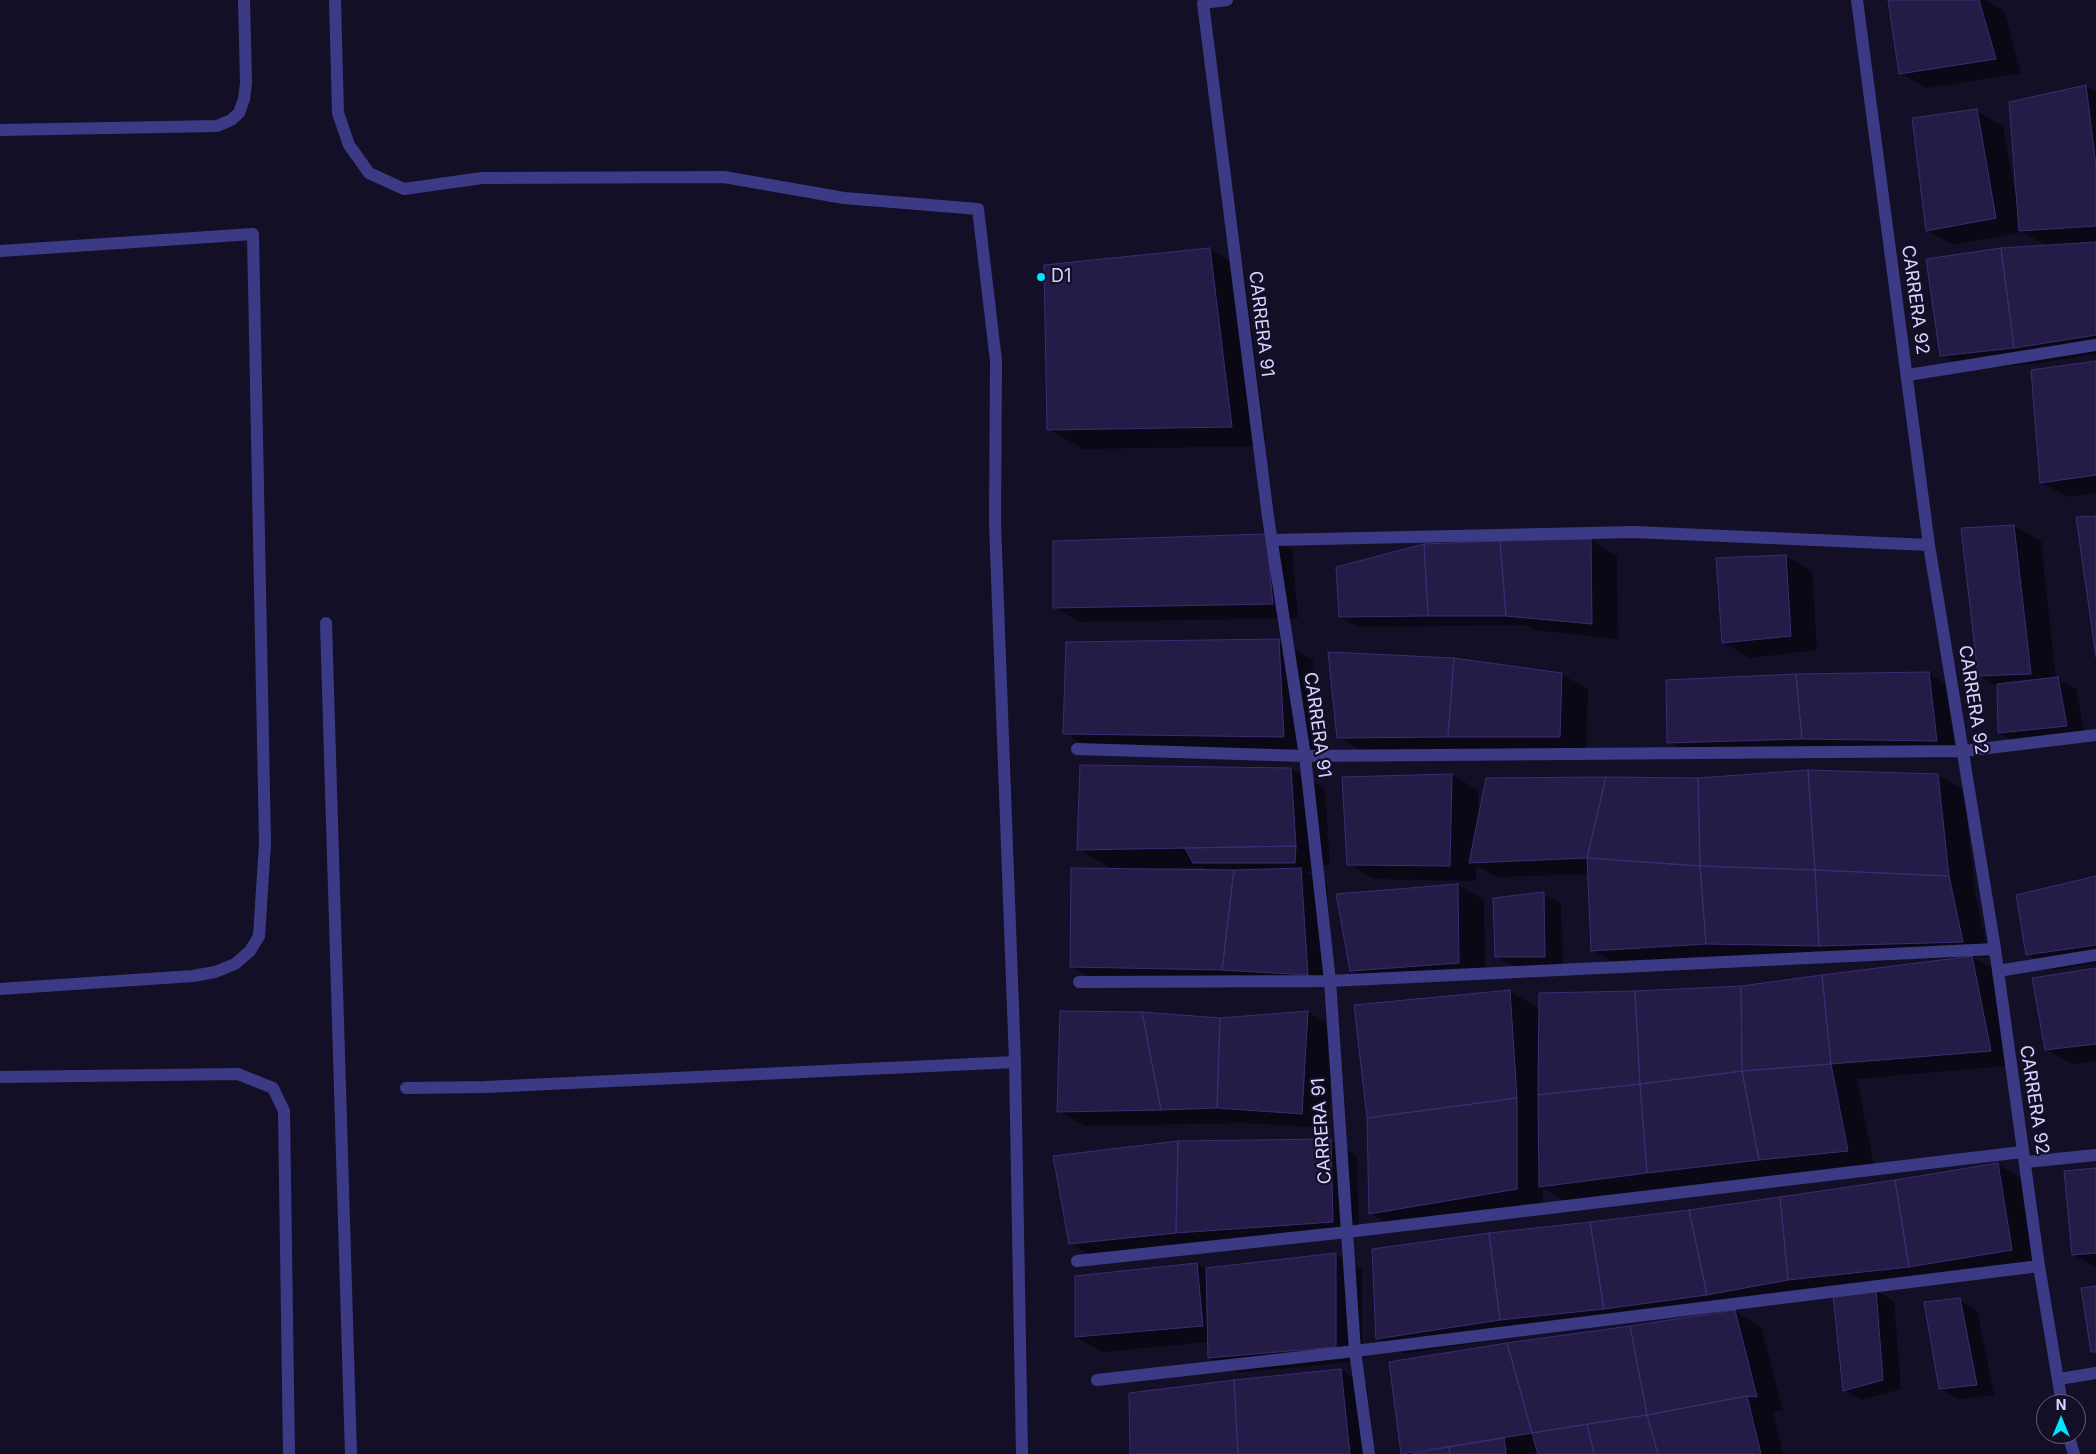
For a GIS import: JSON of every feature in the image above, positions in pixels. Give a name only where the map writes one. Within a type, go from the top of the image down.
[{"type":"street","points":[[0,130],[217,126],[230,120],[239,113],[244,99],[246,83],[244,0]]},
{"type":"street","points":[[335,0],[338,113],[350,145],[369,174],[404,189],[482,178],[724,177],[844,198],[978,209],[996,361],[995,522],[1015,1062],[1022,1454]]},
{"type":"street","name":"CARRERA 91","points":[[1227,0],[1203,3],[1268,517],[1305,756],[1330,980],[1355,1351],[1370,1454]]},
{"type":"street","name":"CARRERA 92","points":[[1857,0],[1929,545],[1995,949],[2039,1266],[2061,1394]]},
{"type":"street","points":[[0,251],[253,234],[265,843],[259,936],[250,951],[235,964],[215,972],[193,976],[0,989]]},
{"type":"street","points":[[1908,375],[2096,345]]},
{"type":"street","points":[[1273,540],[1634,532],[1929,545]]},
{"type":"street","points":[[326,623],[351,1454]]},
{"type":"street","points":[[1077,749],[1305,756],[1964,751],[2096,735]]},
{"type":"street","points":[[1079,982],[1330,980],[1995,949]]},
{"type":"street","points":[[1998,970],[2096,955]]},
{"type":"street","points":[[406,1088],[1015,1062]]},
{"type":"street","points":[[0,1076],[238,1074],[272,1088],[284,1111],[289,1454]]},
{"type":"street","points":[[1077,1261],[2024,1158],[2096,1155]]},
{"type":"street","points":[[1097,1380],[1355,1351],[2039,1266]]},
{"type":"street","points":[[2059,1379],[2096,1374]]},
{"type":"building","points":[[1888,0],[1979,0],[1996,59],[1899,74]]},
{"type":"building","points":[[2086,85],[2096,166],[2096,226],[2019,231],[2009,102]]},
{"type":"building","points":[[1977,109],[1996,218],[1926,231],[1912,118]]},
{"type":"building","points":[[2096,242],[2096,335],[2014,348],[2001,248]]},
{"type":"building","points":[[1210,248],[1232,427],[1047,430],[1044,265]]},
{"type":"building","points":[[2001,248],[2014,348],[1940,356],[1926,259]]},
{"type":"building","points":[[2096,361],[2096,475],[2040,483],[2031,370]]},
{"type":"building","points":[[2096,516],[2096,657],[2076,517]]},
{"type":"building","points":[[2014,525],[2031,674],[1978,676],[1961,528]]},
{"type":"building","points":[[1266,534],[1273,604],[1053,608],[1053,541]]},
{"type":"building","points":[[1591,539],[1592,624],[1506,616],[1500,541]]},
{"type":"building","points":[[1500,541],[1506,616],[1428,616],[1424,544]]},
{"type":"building","points":[[1424,544],[1428,616],[1339,617],[1336,567]]},
{"type":"building","points":[[1786,555],[1791,636],[1722,643],[1716,558]]},
{"type":"building","points":[[1279,639],[1284,737],[1063,734],[1066,642]]},
{"type":"building","points":[[1328,652],[1454,658],[1448,737],[1337,738]]},
{"type":"building","points":[[1454,658],[1562,673],[1560,737],[1448,737]]},
{"type":"building","points":[[1929,672],[1937,741],[1802,739],[1796,674]]},
{"type":"building","points":[[1796,674],[1802,739],[1667,743],[1666,680]]},
{"type":"building","points":[[2058,677],[2067,726],[1998,733],[1997,684]]},
{"type":"building","points":[[1080,765],[1291,768],[1296,846],[1077,850]]},
{"type":"building","points":[[1808,770],[1815,870],[1700,866],[1698,778]]},
{"type":"building","points":[[1808,770],[1938,774],[1949,876],[1815,870]]},
{"type":"building","points":[[1452,774],[1450,866],[1347,865],[1342,777]]},
{"type":"building","points":[[1606,777],[1698,778],[1700,866],[1587,858]]},
{"type":"building","points":[[1606,777],[1587,858],[1469,863],[1486,778]]},
{"type":"building","points":[[1296,846],[1295,863],[1193,863],[1185,848]]},
{"type":"building","points":[[1587,858],[1700,866],[1706,944],[1591,951]]},
{"type":"building","points":[[1700,866],[1815,870],[1819,946],[1706,944]]},
{"type":"building","points":[[1071,868],[1234,870],[1222,970],[1070,967]]},
{"type":"building","points":[[1301,868],[1308,975],[1222,970],[1234,870]]},
{"type":"building","points":[[1815,870],[1949,876],[1963,942],[1819,946]]},
{"type":"building","points":[[2096,876],[2096,945],[2026,955],[2016,895]]},
{"type":"building","points":[[1458,884],[1459,963],[1350,971],[1336,894]]},
{"type":"building","points":[[1544,892],[1545,957],[1495,957],[1493,898]]},
{"type":"building","points":[[1972,956],[1991,1051],[1831,1064],[1822,975]]},
{"type":"building","points":[[2096,968],[2096,1044],[2045,1050],[2032,978]]},
{"type":"building","points":[[1822,975],[1831,1064],[1742,1071],[1741,986]]},
{"type":"building","points":[[1741,986],[1742,1071],[1640,1084],[1635,991]]},
{"type":"building","points":[[1510,990],[1517,1098],[1367,1118],[1354,1005]]},
{"type":"building","points":[[1635,991],[1640,1084],[1538,1095],[1539,993]]},
{"type":"building","points":[[1060,1011],[1142,1012],[1161,1110],[1057,1112]]},
{"type":"building","points":[[1308,1011],[1302,1114],[1217,1108],[1220,1018]]},
{"type":"building","points":[[1142,1012],[1220,1018],[1217,1108],[1161,1110]]},
{"type":"building","points":[[1831,1064],[1848,1151],[1759,1160],[1742,1071]]},
{"type":"building","points":[[1742,1071],[1759,1160],[1647,1173],[1640,1084]]},
{"type":"building","points":[[1640,1084],[1647,1173],[1539,1187],[1538,1095]]},
{"type":"building","points":[[1517,1098],[1517,1189],[1369,1214],[1367,1118]]},
{"type":"building","points":[[1331,1139],[1333,1222],[1176,1233],[1178,1141]]},
{"type":"building","points":[[1178,1141],[1176,1233],[1069,1244],[1053,1156]]},
{"type":"building","points":[[1998,1163],[2012,1250],[1909,1267],[1895,1180]]},
{"type":"building","points":[[2096,1168],[2096,1253],[2072,1255],[2064,1171]]},
{"type":"building","points":[[1895,1180],[1909,1267],[1788,1280],[1780,1197]]},
{"type":"building","points":[[1780,1197],[1788,1280],[1707,1295],[1689,1210]]},
{"type":"building","points":[[1689,1210],[1707,1295],[1604,1309],[1590,1222]]},
{"type":"building","points":[[1590,1222],[1604,1309],[1500,1320],[1489,1233]]},
{"type":"building","points":[[1489,1233],[1500,1320],[1376,1339],[1372,1249]]},
{"type":"building","points":[[1336,1253],[1336,1347],[1208,1358],[1206,1268]]},
{"type":"building","points":[[1197,1263],[1203,1326],[1075,1337],[1075,1276]]},
{"type":"building","points":[[2096,1286],[2096,1352],[2091,1352],[2081,1288]]},
{"type":"building","points":[[1876,1290],[1883,1380],[1843,1391],[1833,1296]]},
{"type":"building","points":[[1960,1298],[1977,1385],[1939,1389],[1924,1302]]},
{"type":"building","points":[[1735,1310],[1757,1397],[1747,1396],[1647,1415],[1630,1326]]},
{"type":"building","points":[[1630,1326],[1647,1415],[1532,1433],[1507,1343]]},
{"type":"building","points":[[1507,1343],[1532,1433],[1401,1454],[1389,1362]]},
{"type":"building","points":[[1341,1369],[1350,1454],[1238,1454],[1234,1380]]},
{"type":"building","points":[[1234,1380],[1238,1454],[1130,1454],[1129,1393]]},
{"type":"building","points":[[1747,1396],[1761,1454],[1658,1454],[1647,1415]]},
{"type":"building","points":[[1647,1415],[1658,1454],[1594,1454],[1587,1424]]},
{"type":"building","points":[[1587,1424],[1594,1454],[1538,1454],[1532,1433]]},
{"type":"building","points":[[1504,1438],[1506,1454],[1450,1454],[1449,1447]]},
{"type":"building","points":[[1449,1447],[1450,1454],[1412,1454]]},
{"type":"place","name":"D1","points":[[1041,277]]}]
